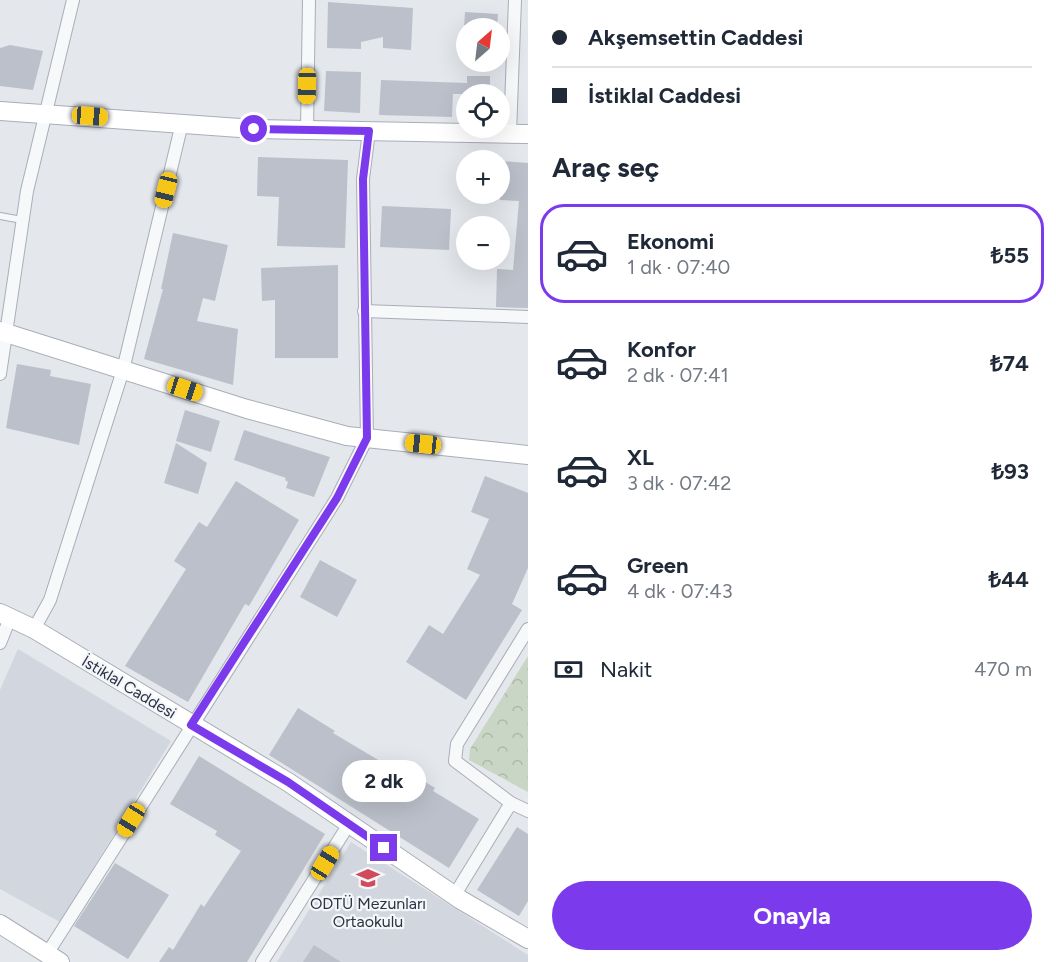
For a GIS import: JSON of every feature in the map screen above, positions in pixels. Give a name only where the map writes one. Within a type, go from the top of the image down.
[{"type":"street","points":[[0,374],[3,332],[22,220],[44,113],[73,0]]},
{"type":"street","points":[[307,130],[309,0]]},
{"type":"street","points":[[0,111],[307,130],[519,134],[515,0]]},
{"type":"street","points":[[34,629],[50,600],[123,370],[182,123]]},
{"type":"street","points":[[0,924],[53,958],[191,725],[337,498],[367,438],[363,179],[369,131]]},
{"type":"street","points":[[364,310],[528,317]]},
{"type":"street","points":[[3,332],[247,409],[347,436],[528,455]]},
{"type":"street","points":[[0,643],[5,615]]},
{"type":"street","name":"İstiklal Caddesi","points":[[5,615],[34,629],[288,782],[454,896],[528,939]]},
{"type":"street","points":[[528,629],[457,744],[455,761],[511,803],[528,812]]},
{"type":"street","points":[[454,896],[511,803]]},
{"type":"street","points":[[262,962],[349,824]]},
{"type":"lane","points":[[0,216],[22,220]]},
{"type":"shaded area","points":[[18,649],[171,741],[60,922],[0,889],[0,690]]},
{"type":"shaded area","name":"ODTÜ Mezunları Ortaokulu","points":[[351,842],[528,955],[528,962],[277,962]]},
{"type":"green space","points":[[528,656],[528,792],[469,760],[470,749]]},
{"type":"building","points":[[328,2],[413,8],[411,50],[383,48],[383,37],[361,42],[361,49],[327,48]]},
{"type":"building","points":[[465,12],[498,14],[498,18],[465,18]]},
{"type":"building","points":[[10,45],[43,51],[33,90],[0,86],[0,48]]},
{"type":"building","points":[[326,71],[361,72],[360,113],[324,111]]},
{"type":"building","points":[[467,76],[490,76],[490,84],[456,84],[452,117],[379,115],[381,80],[467,83]]},
{"type":"building","points":[[258,157],[348,160],[345,248],[277,246],[279,197],[257,196]]},
{"type":"building","points":[[510,162],[528,163],[528,308],[496,307],[497,270],[513,270],[519,201],[510,201]]},
{"type":"building","points":[[382,206],[451,209],[449,250],[380,247]]},
{"type":"building","points":[[173,233],[228,245],[215,301],[203,298],[197,321],[238,329],[233,385],[144,359],[163,289],[161,289]]},
{"type":"building","points":[[338,265],[338,358],[275,358],[275,300],[262,301],[261,268]]},
{"type":"building","points":[[17,364],[51,370],[50,376],[91,384],[79,445],[6,428]]},
{"type":"building","points":[[185,410],[220,421],[211,452],[176,441]]},
{"type":"building","points":[[244,430],[330,457],[314,497],[286,488],[288,482],[286,478],[234,460]]},
{"type":"building","points":[[176,443],[207,463],[198,494],[164,483]]},
{"type":"building","points":[[485,476],[528,493],[528,568],[512,604],[522,610],[466,700],[406,662],[429,625],[443,634],[480,575],[467,569],[489,519],[471,512]]},
{"type":"building","points":[[236,481],[299,520],[249,606],[245,604],[188,702],[125,666],[186,569],[174,561],[199,522],[207,527]]},
{"type":"building","points":[[320,560],[357,580],[337,617],[300,597]]},
{"type":"building","points":[[298,708],[335,731],[333,733],[395,770],[398,765],[435,788],[433,791],[479,819],[449,868],[269,755]]},
{"type":"building","points":[[199,756],[325,834],[247,962],[159,962],[169,947],[173,950],[201,904],[204,907],[241,851],[215,835],[217,831],[170,804]]},
{"type":"building","points":[[517,827],[528,834],[528,901],[519,916],[477,890]]},
{"type":"building","points":[[115,863],[169,895],[128,959],[74,926]]},
{"type":"building","points":[[314,945],[341,962],[303,962]]},
{"type":"place","name":"ODTÜ Mezunları Ortaokulu","points":[[368,878]]},
{"type":"route","points":[[254,129],[369,131],[363,179],[367,438],[337,498],[191,725],[288,782],[384,848]]}]
